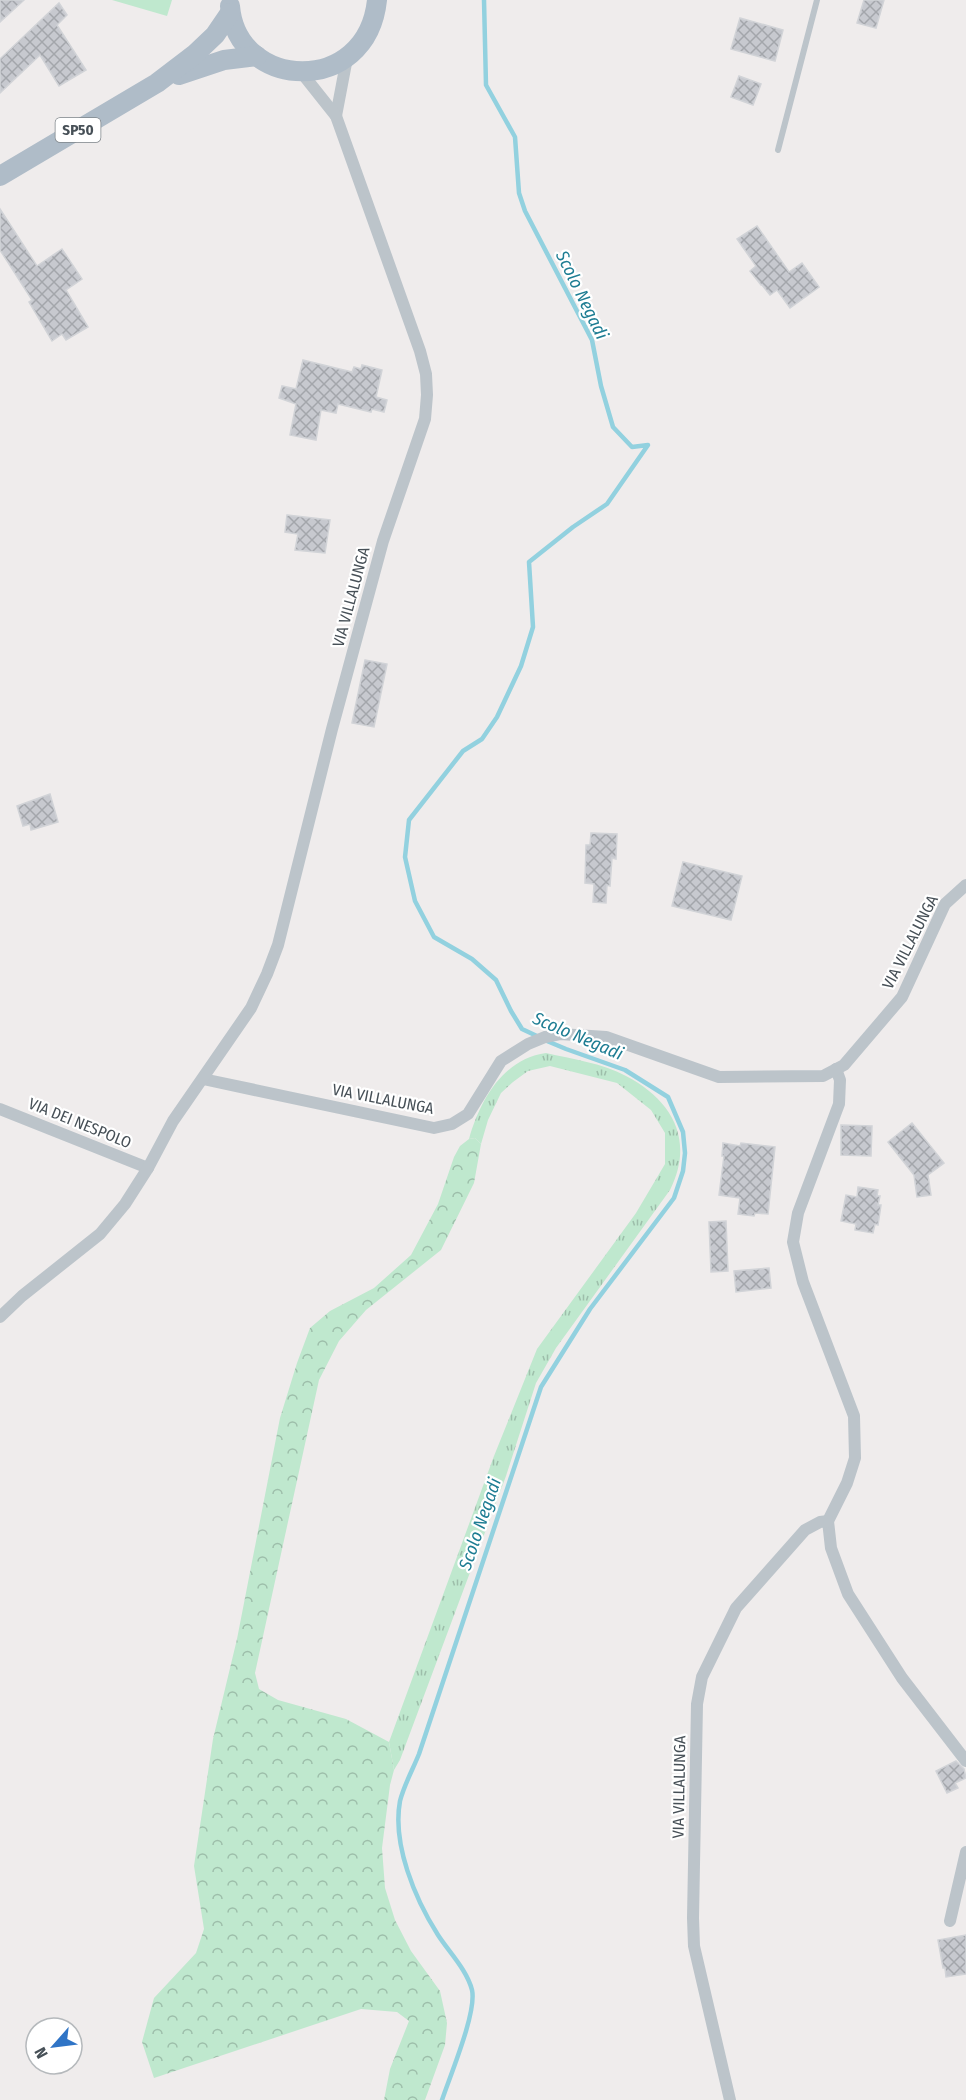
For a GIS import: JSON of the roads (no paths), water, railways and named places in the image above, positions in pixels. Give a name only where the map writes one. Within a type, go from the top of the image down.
[{"type":"main road","name":"SP50","points":[[230,7],[235,27],[243,41],[257,56],[277,68],[301,72],[325,69],[346,58],[365,39],[375,17],[376,0]]},
{"type":"main road","name":"SP50","points":[[0,176],[157,83],[195,54],[215,35],[230,7]]},
{"type":"main road","name":"SP50","points":[[157,83],[224,60],[257,56]]},
{"type":"street","points":[[336,116],[346,58]]},
{"type":"street","points":[[301,72],[336,116]]},
{"type":"street","name":"VIA VILLALUNGA","points":[[0,1317],[22,1296],[100,1234],[125,1204],[148,1168],[173,1121],[251,1008],[278,945],[332,729],[383,541],[425,419],[427,395],[426,374],[420,351],[336,116]]},
{"type":"street","name":"VIA VILLALUNGA","points":[[203,1079],[434,1128],[452,1124],[468,1114],[501,1061],[528,1044],[560,1034],[606,1037],[719,1077],[823,1076],[844,1065],[902,997],[945,904],[966,885]]},
{"type":"street","points":[[836,1069],[840,1080],[839,1104],[798,1214],[794,1242],[803,1282],[854,1416],[855,1458],[847,1483],[828,1521],[831,1548],[849,1594],[902,1678],[966,1761]]},
{"type":"street","name":"VIA DEI NESPOLO","points":[[0,1109],[148,1168]]},
{"type":"street","name":"VIA VILLALUNGA","points":[[730,2100],[694,1946],[699,1695],[702,1677],[736,1608],[805,1530],[815,1524],[828,1521]]},
{"type":"street","points":[[950,1922],[966,1852]]},
{"type":"lane","points":[[778,150],[817,0]]},
{"type":"waterway","name":"Scolo Negadi","points":[[484,0],[486,85],[515,137],[519,193],[525,211],[592,340],[601,386],[613,427],[632,447],[648,445],[607,504],[573,527],[529,562],[533,627],[521,666],[497,717],[482,739],[463,751],[409,820],[405,857],[415,901],[434,937],[472,959],[496,980],[522,1029],[539,1037]]},
{"type":"waterway","name":"Scolo Negadi","points":[[442,2100],[467,2028],[471,2013],[472,1990],[462,1968],[429,1921],[407,1871],[399,1835],[400,1801],[419,1754],[541,1387],[590,1309],[674,1198],[683,1171],[685,1153],[683,1132],[668,1097],[625,1070],[547,1041]]}]
